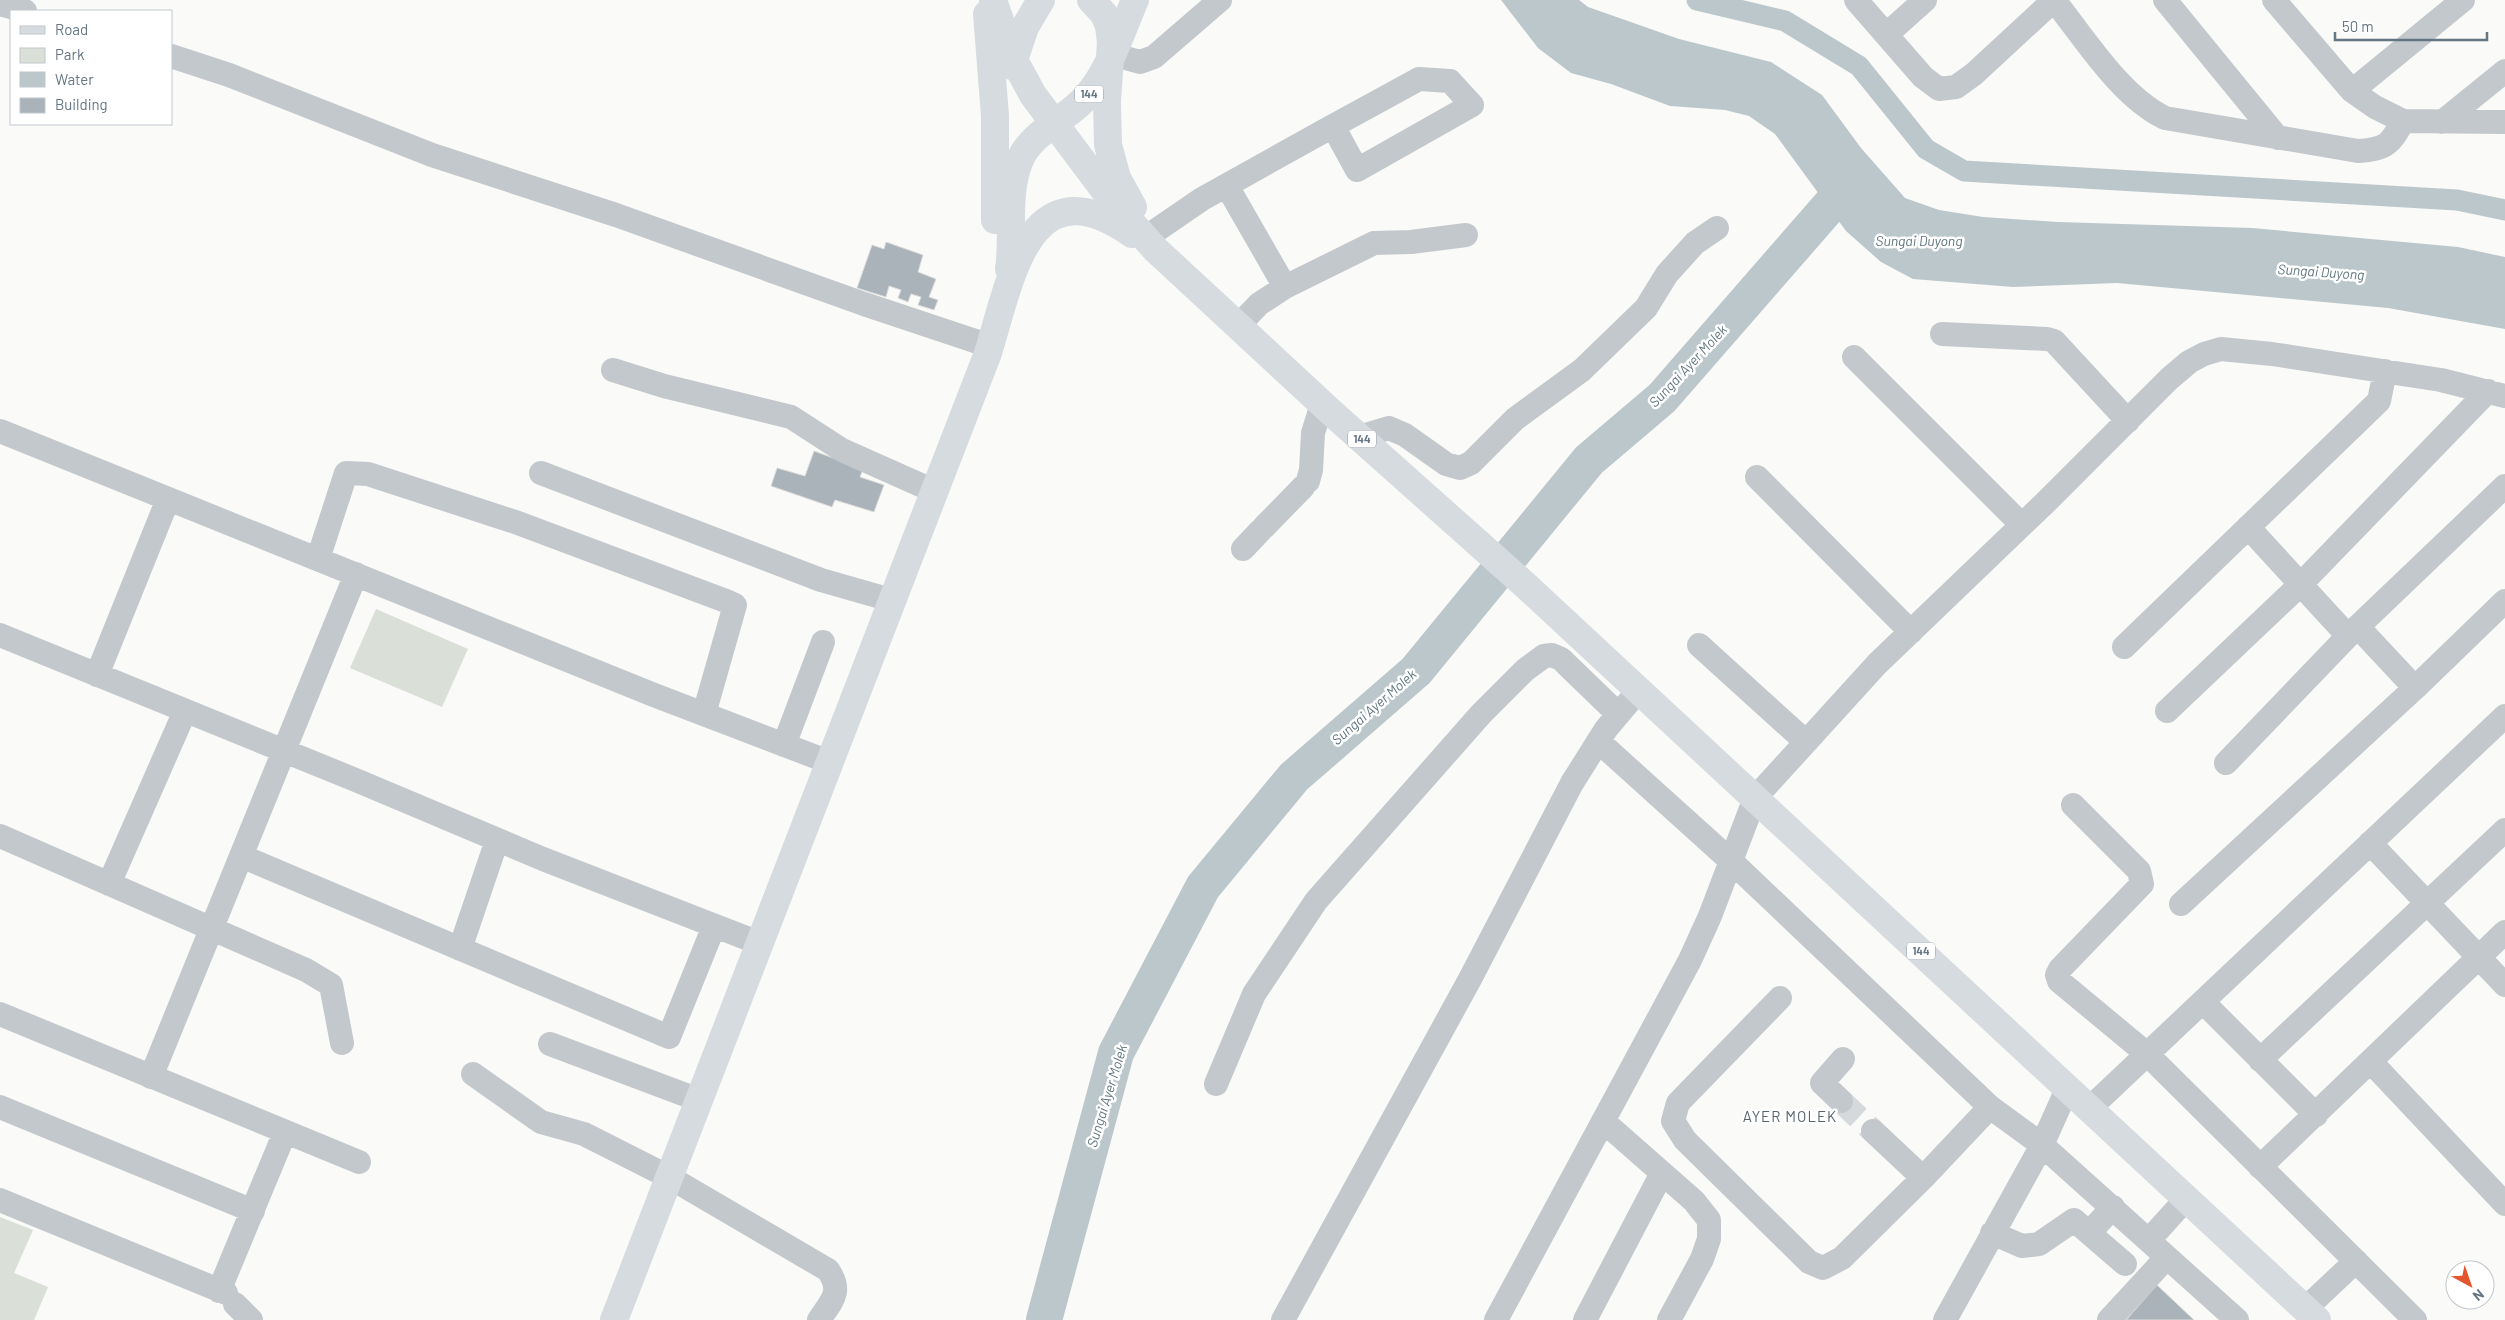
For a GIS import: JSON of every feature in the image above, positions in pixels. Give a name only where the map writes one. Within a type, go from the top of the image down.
[{"type":"main road","points":[[614,1320],[993,338],[995,116],[989,28],[985,0]]},
{"type":"main road","name":"144","points":[[992,0],[1014,58],[1033,95],[1117,207],[1154,242],[1193,286],[1524,584],[2311,1314]]},
{"type":"main road","points":[[995,173],[1002,112],[1014,58],[1025,27],[1041,0]]},
{"type":"main road","name":"144","points":[[1091,0],[1104,14],[1109,26],[1111,54],[1107,101],[1108,144],[1117,178],[1129,202],[1154,242]]},
{"type":"main road","points":[[1111,54],[1135,0]]},
{"type":"main road","name":"144","points":[[993,338],[1006,292],[1011,260],[1012,201],[1019,162],[1028,147],[1087,96],[1100,77],[1111,54]]},
{"type":"main road","points":[[1006,292],[1023,252],[1034,232],[1048,218],[1066,211],[1082,211],[1103,217],[1154,242]]},
{"type":"street","points":[[1111,54],[1140,62],[1154,57],[1220,0]]},
{"type":"street","points":[[1856,0],[1923,77],[1939,89],[1956,87],[1974,74],[2054,0],[2130,95],[2148,110],[2165,118],[2358,151],[2376,150],[2391,142],[2403,121]]},
{"type":"street","points":[[1887,34],[1925,0]]},
{"type":"street","points":[[2165,0],[2278,138]]},
{"type":"street","points":[[2274,0],[2352,91],[2375,107],[2403,121],[2505,122]]},
{"type":"street","points":[[2352,91],[2463,0]]},
{"type":"street","points":[[0,4],[21,10]]},
{"type":"street","points":[[172,56],[229,75],[432,155],[616,216],[864,304],[993,338]]},
{"type":"street","points":[[2442,122],[2505,71]]},
{"type":"street","points":[[1154,242],[1202,199],[1227,186],[1333,126],[1419,79],[1450,81],[1472,105],[1357,170],[1333,126]]},
{"type":"street","points":[[1227,186],[1285,287]]},
{"type":"street","points":[[1359,437],[1389,428],[1405,435],[1446,464],[1460,468],[1471,463],[1516,419],[1582,370],[1646,308],[1667,274],[1695,243],[1717,228]]},
{"type":"street","points":[[1237,327],[1259,304],[1285,287],[1374,243],[1411,242],[1466,235]]},
{"type":"street","points":[[1942,334],[2047,339],[2054,341],[2128,421]]},
{"type":"street","points":[[1496,1320],[1690,960],[1710,916],[1755,798],[1878,664],[2190,362],[2204,354],[2221,349],[2272,354],[2441,380],[2496,394]]},
{"type":"street","points":[[1854,357],[2022,525]]},
{"type":"street","points":[[613,370],[664,386],[792,417],[842,450],[934,491]]},
{"type":"street","points":[[2124,647],[2379,401],[2385,371]]},
{"type":"street","points":[[2167,711],[2301,584],[2496,394]]},
{"type":"street","points":[[1243,548],[1306,484],[1311,470],[1313,433],[1322,404]]},
{"type":"street","points":[[0,431],[828,762]]},
{"type":"street","points":[[318,559],[346,473],[368,474],[518,523],[726,601],[735,605],[704,714]]},
{"type":"street","points":[[540,473],[812,577],[891,600]]},
{"type":"street","points":[[1757,477],[1911,632]]},
{"type":"street","points":[[2226,763],[2353,631],[2505,486]]},
{"type":"street","points":[[97,675],[168,499]]},
{"type":"street","points":[[2248,527],[2301,584],[2415,688]]},
{"type":"street","points":[[151,1077],[356,574]]},
{"type":"street","points":[[2181,904],[2415,688],[2505,601]]},
{"type":"street","points":[[0,636],[497,840],[759,943]]},
{"type":"street","points":[[784,745],[823,642]]},
{"type":"street","points":[[1699,646],[1806,742]]},
{"type":"street","points":[[1216,1084],[1254,994],[1316,901],[1481,714],[1540,658],[1552,655],[1561,659],[1618,714]]},
{"type":"street","points":[[1292,1317],[1572,783],[1598,741],[1638,690]]},
{"type":"street","points":[[109,884],[185,711]]},
{"type":"street","points":[[2090,1108],[2505,716]]},
{"type":"street","points":[[1598,741],[1731,861],[1990,1107],[2042,1145],[2237,1320]]},
{"type":"street","points":[[2074,805],[2139,871],[2142,884],[2060,969],[2057,975],[2059,981],[2147,1054],[2415,1320]]},
{"type":"street","points":[[2260,1060],[2505,830]]},
{"type":"street","points":[[0,836],[306,970],[331,986],[342,1043]]},
{"type":"street","points":[[460,949],[497,840]]},
{"type":"street","points":[[2370,843],[2505,985]]},
{"type":"street","points":[[241,856],[670,1037],[714,926]]},
{"type":"street","points":[[2260,1167],[2505,932]]},
{"type":"street","points":[[1780,998],[1678,1103],[1673,1121],[1685,1140],[1809,1262],[1824,1268],[1842,1258],[1944,1157],[1990,1107]]},
{"type":"street","points":[[2202,1002],[2316,1115]]},
{"type":"street","points":[[0,1014],[359,1162]]},
{"type":"street","points":[[550,1044],[699,1100]]},
{"type":"street","points":[[1841,1101],[1822,1083],[1843,1059]]},
{"type":"street","points":[[2371,1062],[2505,1204]]},
{"type":"street","points":[[473,1074],[541,1122],[584,1134],[669,1177],[828,1270],[836,1282],[837,1291],[819,1320]]},
{"type":"street","points":[[1946,1320],[1992,1233],[2042,1145],[2068,1087]]},
{"type":"street","points":[[0,1107],[253,1211]]},
{"type":"street","points":[[1603,1121],[1694,1201],[1709,1220],[1709,1239],[1702,1259],[1669,1320]]},
{"type":"street","points":[[1873,1131],[1923,1178]]},
{"type":"street","points":[[0,1200],[233,1302],[253,1211],[285,1132]]},
{"type":"street","points":[[1585,1320],[1662,1173]]},
{"type":"street","points":[[2149,1240],[2187,1198]]},
{"type":"street","points":[[2089,1233],[2113,1207]]},
{"type":"street","points":[[1992,1233],[2022,1246],[2039,1244],[2074,1220],[2125,1264]]},
{"type":"street","points":[[2109,1320],[2167,1257]]},
{"type":"street","points":[[2311,1314],[2356,1261]]},
{"type":"green space","points":[[376,609],[468,649],[442,707],[350,668]]},
{"type":"green space","points":[[0,1217],[33,1230],[14,1273],[48,1287],[34,1320],[0,1320]]},
{"type":"water","name":"Sungai Duyong","points":[[1501,0],[1579,0],[1588,7],[1679,39],[1771,62],[1822,95],[1861,148],[1905,198],[1939,210],[1983,217],[2058,222],[2252,228],[2458,247],[2505,257],[2505,329],[2388,308],[2117,283],[2013,287],[1913,279],[1881,262],[1846,231],[1775,134],[1749,116],[1725,110],[1670,106],[1611,84],[1571,73],[1538,48]]},
{"type":"building","points":[[886,242],[923,255],[918,272],[936,279],[929,297],[938,300],[934,310],[918,305],[921,297],[911,294],[908,302],[898,298],[901,290],[889,286],[886,297],[857,288],[872,245],[884,249]]},
{"type":"building","points":[[814,451],[863,469],[860,477],[884,485],[874,512],[835,500],[832,507],[771,486],[777,468],[805,476]]},
{"type":"building","points":[[2157,1285],[2194,1320],[2126,1320]]},
{"type":"waterway","points":[[1697,0],[1785,21],[1859,66],[1926,149],[1964,171],[2457,200],[2505,210]]},
{"type":"waterway","name":"Sungai Ayer Molek","points":[[1044,1320],[1116,1053],[1203,887],[1294,777],[1416,671],[1589,460],[1662,398],[1852,180]]},
{"type":"tunnel","points":[[1841,1101],[1873,1131]]},
{"type":"district","name":"AYER MOLEK","points":[[1790,1117]]}]
